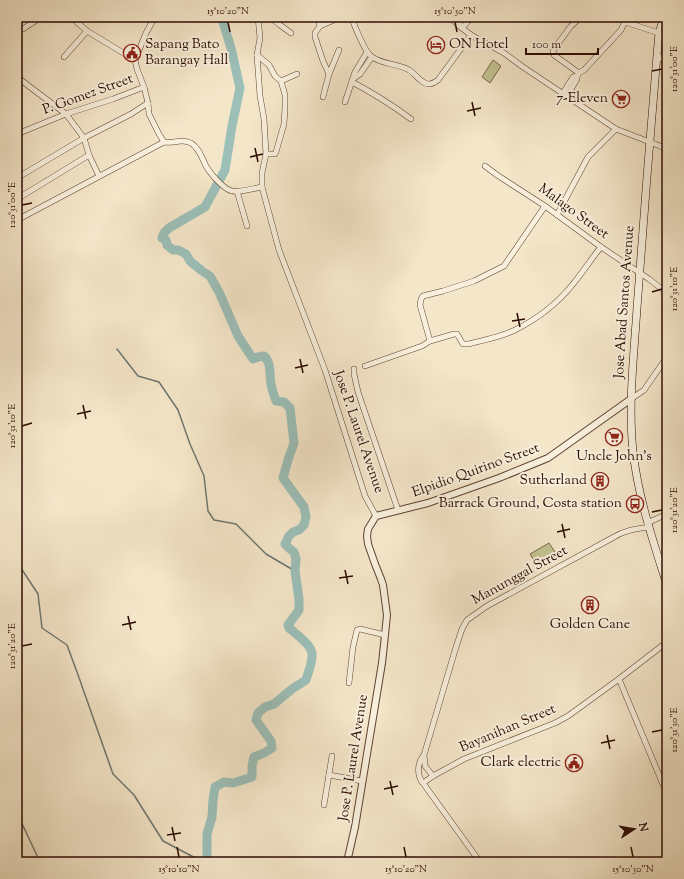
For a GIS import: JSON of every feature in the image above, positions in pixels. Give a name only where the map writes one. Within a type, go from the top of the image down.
[{"type":"main road","name":"Jose Abad Santos Avenue","points":[[664,17],[663,34],[657,55],[639,273],[631,399],[631,422],[633,451],[642,504],[667,585]]},
{"type":"street","points":[[29,17],[34,22]]},
{"type":"street","points":[[17,30],[23,29],[41,17]]},
{"type":"street","points":[[71,17],[87,30],[135,60]]},
{"type":"street","points":[[155,17],[146,33],[135,60],[136,68],[144,87],[149,114],[164,142]]},
{"type":"street","name":"Jose P. Laurel Avenue","points":[[258,17],[260,38],[257,55],[266,154],[262,173],[262,187],[280,254],[322,363],[365,496],[376,516],[368,529],[367,536],[368,544],[383,585],[387,615],[382,663],[355,827],[347,862]]},
{"type":"street","points":[[270,17],[291,33]]},
{"type":"street","points":[[318,17],[320,26]]},
{"type":"street","points":[[329,74],[315,33],[320,26],[329,20],[341,17]]},
{"type":"street","points":[[351,17],[367,52],[372,57],[385,63],[396,64],[409,70],[423,83],[429,84],[438,80],[471,35]]},
{"type":"street","points":[[450,17],[471,35],[504,53],[616,128],[667,150]]},
{"type":"street","points":[[460,26],[464,17]]},
{"type":"street","points":[[460,26],[472,17]]},
{"type":"street","points":[[578,74],[554,55],[553,52],[571,26],[580,17]]},
{"type":"street","points":[[565,94],[573,76],[584,70],[621,30],[626,20],[663,34]]},
{"type":"street","points":[[64,57],[87,30]]},
{"type":"street","points":[[324,97],[329,74],[339,50]]},
{"type":"street","points":[[345,102],[355,72],[367,52]]},
{"type":"street","points":[[257,55],[269,65],[281,81],[285,95],[284,124],[276,152],[275,154],[266,154]]},
{"type":"street","points":[[657,55],[667,63]]},
{"type":"street","points":[[353,80],[360,74],[372,57]]},
{"type":"street","points":[[281,81],[297,74]]},
{"type":"street","points":[[17,77],[66,114],[84,138],[89,155],[99,176]]},
{"type":"street","points":[[353,80],[397,108],[411,119]]},
{"type":"street","name":"P. Gomez Street","points":[[17,134],[66,114],[144,87]]},
{"type":"street","points":[[17,178],[84,138],[131,114],[148,103]]},
{"type":"street","points":[[557,215],[588,157],[616,128]]},
{"type":"street","points":[[17,220],[164,142],[171,143],[183,140],[190,143],[199,152],[213,175],[230,191],[262,187]]},
{"type":"street","points":[[17,199],[89,155]]},
{"type":"street","name":"Malago Street","points":[[485,166],[545,206],[600,247],[649,279],[667,293]]},
{"type":"street","points":[[237,191],[247,226]]},
{"type":"street","points":[[430,341],[420,305],[423,296],[443,292],[474,281],[504,266],[545,206]]},
{"type":"street","points":[[365,366],[422,346],[430,341],[454,334],[457,334],[463,344],[468,344],[494,338],[515,330],[538,316],[557,301],[573,284],[600,247]]},
{"type":"street","name":"Elpidio Quirino Street","points":[[376,516],[416,507],[452,495],[548,458],[644,390],[667,357]]},
{"type":"street","points":[[354,369],[358,392],[398,510]]},
{"type":"street","name":"Manunggal Street","points":[[418,770],[424,755],[456,647],[462,629],[467,620],[487,606],[621,532],[648,525],[667,514]]},
{"type":"street","points":[[349,683],[353,647],[358,630],[360,629],[385,635]]},
{"type":"street","name":"Bayanihan Street","points":[[423,784],[433,776],[464,759],[555,723],[568,716],[667,642]]},
{"type":"street","points":[[619,679],[667,794]]},
{"type":"street","name":"Manunggal Street","points":[[424,755],[425,766]]},
{"type":"street","points":[[324,805],[332,756]]},
{"type":"street","points":[[433,776],[425,766],[418,770],[419,778],[423,784],[480,862]]},
{"type":"street","points":[[329,775],[362,781]]},
{"type":"green space","points":[[493,60],[501,66],[490,83],[482,77]]},
{"type":"green space","points":[[549,543],[555,552],[536,564],[530,554]]},
{"type":"waterway","points":[[207,862],[207,834],[212,817],[215,787],[224,782],[233,783],[252,777],[254,757],[272,748],[271,741],[256,720],[258,713],[265,707],[274,704],[306,680],[312,657],[309,647],[289,628],[288,625],[299,610],[299,599],[295,571],[296,559],[294,552],[285,544],[289,536],[304,525],[306,517],[304,507],[283,478],[294,443],[290,408],[284,402],[276,401],[271,386],[267,359],[264,356],[253,359],[238,336],[219,292],[210,276],[190,261],[186,254],[178,250],[173,250],[167,245],[166,240],[162,238],[164,233],[169,228],[205,207],[225,170],[240,88],[231,48],[220,17]]},
{"type":"waterway","points":[[117,349],[138,376],[159,382],[178,410],[190,444],[204,476],[208,511],[214,520],[236,524],[266,554],[295,571]]},
{"type":"waterway","points":[[17,562],[38,594],[42,628],[67,645],[113,774],[134,795],[163,841],[203,862]]},
{"type":"waterway","points":[[17,813],[40,862]]},
{"type":"place","name":"ON Hotel","points":[[436,45]]},
{"type":"place","name":"Sapang Bato Barangay Hall","points":[[132,53]]},
{"type":"place","name":"7-Eleven","points":[[621,99]]},
{"type":"place","name":"Uncle John's","points":[[614,437]]},
{"type":"place","name":"Sutherland","points":[[600,481]]},
{"type":"place","name":"Barrack Ground, Costa station","points":[[635,504]]},
{"type":"place","name":"Golden Cane","points":[[590,605]]},
{"type":"place","name":"Clark electric","points":[[574,763]]}]
